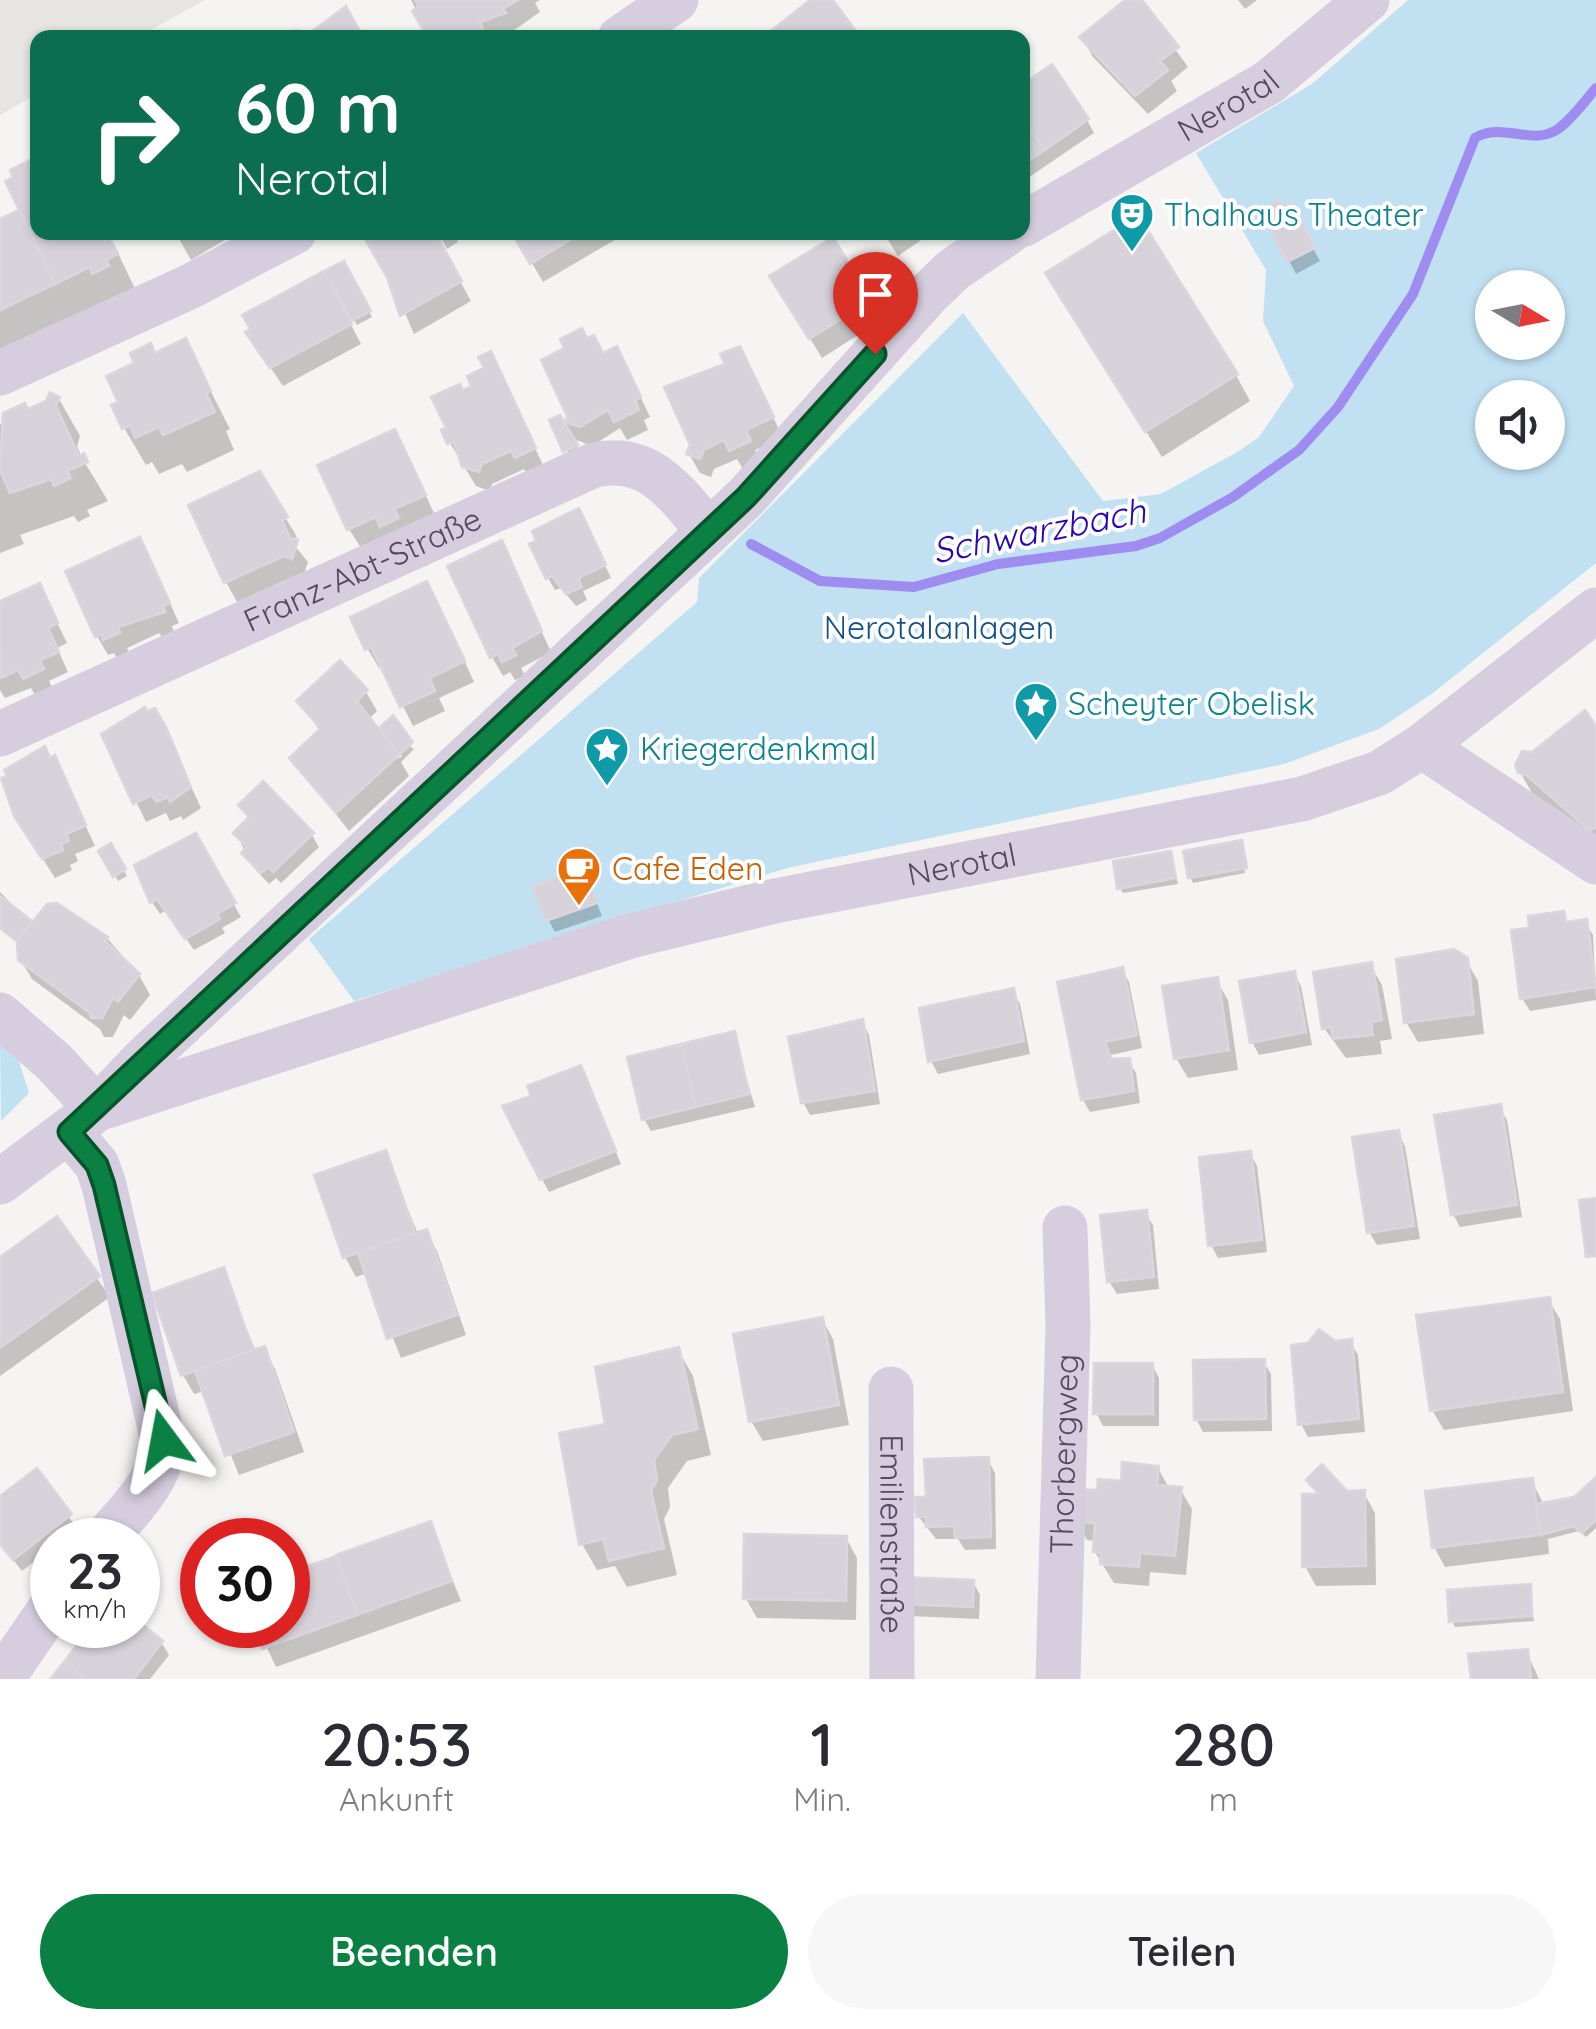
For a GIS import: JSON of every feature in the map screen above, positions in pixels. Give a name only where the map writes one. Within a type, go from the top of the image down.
[{"type":"street","points":[[632,30],[676,0]]},
{"type":"street","name":"Nerotal","points":[[1030,220],[1269,82],[1367,0]]},
{"type":"street","points":[[0,373],[188,287],[279,240]]},
{"type":"street","points":[[0,1182],[83,1120],[142,1060],[746,497],[928,294],[953,270],[997,240]]},
{"type":"street","name":"Franz-Abt-Straße","points":[[0,734],[594,465],[624,462],[649,470],[672,488],[708,531]]},
{"type":"street","name":"Nerotal","points":[[83,1120],[286,1046],[630,936],[775,901],[1302,799],[1379,773],[1422,746],[1596,610]]},
{"type":"street","points":[[1422,746],[1596,862]]},
{"type":"street","points":[[207,1003],[242,1032],[286,1046]]},
{"type":"street","points":[[0,1015],[54,1062],[83,1120],[104,1185],[164,1440],[163,1455],[150,1483],[122,1518]]},
{"type":"street","name":"Thorbergweg","points":[[1058,1679],[1068,1324],[1065,1228]]},
{"type":"street","name":"Emilienstraße","points":[[891,1389],[892,1679]]},
{"type":"street","points":[[2,1679],[30,1638]]},
{"type":"shaded area","points":[[0,0],[205,0],[151,30],[30,30],[30,98],[0,115]]},
{"type":"green space","name":"Nerotalanlagen","points":[[1408,0],[1596,0],[1596,563],[1433,693],[1379,729],[1284,764],[787,868],[354,1001],[309,939],[697,602],[699,578],[963,313],[1103,501],[1161,494],[1259,437],[1294,386],[1263,321],[1266,270],[1196,153],[1312,84]]},
{"type":"green space","points":[[0,1040],[16,1052],[29,1093],[1,1121]]},
{"type":"building","points":[[415,0],[518,0],[503,9],[506,13],[480,22],[483,28],[478,30],[423,30],[412,11],[419,7]]},
{"type":"building","points":[[810,0],[833,0],[855,30],[772,30]]},
{"type":"building","points":[[1125,0],[1142,0],[1179,47],[1160,61],[1168,70],[1135,96],[1079,37]]},
{"type":"building","points":[[346,6],[360,30],[314,30]]},
{"type":"building","points":[[1052,64],[1089,119],[1045,150],[1030,129],[1030,79]]},
{"type":"building","points":[[1030,129],[1045,150],[1030,160]]},
{"type":"building","points":[[30,160],[30,232],[5,181],[13,177],[10,170]]},
{"type":"building","points":[[1279,200],[1283,207],[1291,202],[1315,248],[1287,262],[1260,210]]},
{"type":"building","points":[[19,210],[30,240],[34,240],[55,284],[0,310],[0,219]]},
{"type":"building","points":[[1138,215],[1238,374],[1145,432],[1045,273]]},
{"type":"building","points":[[34,240],[111,240],[118,254],[106,260],[109,266],[92,274],[90,267],[55,284]]},
{"type":"building","points":[[365,240],[439,240],[462,281],[400,316],[387,277]]},
{"type":"building","points":[[516,240],[570,240],[530,264]]},
{"type":"building","points":[[828,240],[835,240],[871,300],[809,339],[769,276]]},
{"type":"building","points":[[344,261],[371,311],[352,321],[324,271]]},
{"type":"building","points":[[324,271],[352,324],[270,368],[245,332],[250,329],[242,315]]},
{"type":"building","points":[[582,328],[587,338],[594,335],[603,353],[617,346],[641,397],[635,400],[639,410],[614,422],[608,410],[580,427],[565,422],[567,416],[541,360],[564,348],[560,339]]},
{"type":"building","points":[[186,338],[211,391],[206,393],[215,412],[163,435],[159,427],[135,438],[130,425],[122,429],[111,405],[118,402],[106,376],[134,363],[130,353],[151,343],[155,353]]},
{"type":"building","points":[[740,346],[774,417],[746,430],[751,441],[729,451],[724,440],[704,450],[700,459],[686,454],[690,445],[664,387],[725,364],[720,354]]},
{"type":"building","points":[[491,351],[536,448],[515,458],[511,451],[482,464],[479,472],[462,467],[454,442],[447,444],[441,430],[446,428],[431,397],[460,384],[463,390],[471,386],[467,376],[484,368],[478,357]]},
{"type":"building","points":[[50,392],[60,397],[56,406],[79,456],[84,453],[88,462],[67,471],[71,478],[54,486],[51,479],[10,493],[0,470],[3,413],[25,403],[28,409],[46,401]]},
{"type":"building","points":[[560,415],[578,445],[563,452],[549,420]]},
{"type":"building","points":[[395,429],[426,495],[394,509],[399,518],[380,527],[376,517],[347,530],[317,465]]},
{"type":"building","points":[[260,471],[288,517],[282,520],[290,538],[298,540],[292,559],[284,556],[224,583],[188,505]]},
{"type":"building","points":[[579,508],[606,565],[578,578],[582,587],[566,594],[552,576],[546,579],[529,544],[536,541],[532,531]]},
{"type":"building","points":[[140,537],[170,603],[163,606],[165,612],[118,627],[120,633],[103,640],[101,634],[95,637],[65,571]]},
{"type":"building","points":[[502,540],[542,631],[512,648],[516,655],[502,662],[498,654],[490,658],[447,566]]},
{"type":"building","points":[[427,581],[465,661],[430,678],[435,691],[400,707],[371,647],[365,650],[350,617]]},
{"type":"building","points":[[40,583],[58,623],[48,628],[59,652],[40,660],[44,669],[23,679],[18,670],[1,678],[0,601]]},
{"type":"building","points":[[340,660],[368,690],[357,701],[399,755],[336,813],[289,758],[321,728],[296,701]]},
{"type":"building","points":[[145,707],[147,711],[155,708],[166,727],[191,787],[170,802],[168,797],[156,802],[152,795],[133,804],[101,734]]},
{"type":"building","points":[[1585,710],[1596,726],[1596,827],[1590,831],[1526,775],[1518,773],[1515,765],[1522,751],[1532,752]]},
{"type":"building","points":[[393,715],[413,742],[399,755],[380,727]]},
{"type":"building","points":[[45,746],[50,758],[55,755],[86,825],[66,834],[69,841],[61,844],[63,850],[42,859],[14,816],[1,778],[7,776],[4,770]]},
{"type":"building","points":[[263,781],[314,833],[273,872],[268,867],[261,873],[241,853],[247,847],[233,833],[249,817],[238,805]]},
{"type":"building","points":[[196,833],[236,903],[217,914],[220,919],[185,939],[157,899],[150,903],[134,865]]},
{"type":"building","points":[[1242,840],[1247,868],[1188,878],[1183,851]]},
{"type":"building","points":[[111,843],[126,869],[113,877],[98,851]]},
{"type":"building","points":[[1171,851],[1176,878],[1117,889],[1113,861]]},
{"type":"building","points":[[566,874],[570,885],[587,878],[597,903],[546,921],[533,887]]},
{"type":"building","points":[[0,896],[32,921],[17,941],[0,928]]},
{"type":"building","points":[[57,903],[108,937],[105,941],[140,974],[118,1002],[113,998],[102,1018],[91,1018],[90,1013],[18,960],[17,941],[47,904]]},
{"type":"building","points":[[1564,911],[1566,922],[1587,919],[1596,987],[1520,999],[1511,930],[1529,928],[1528,916]]},
{"type":"building","points":[[1454,949],[1468,958],[1474,1014],[1404,1023],[1396,959]]},
{"type":"building","points":[[1372,962],[1382,1020],[1371,1022],[1373,1035],[1333,1039],[1331,1027],[1322,1029],[1313,972]]},
{"type":"building","points":[[1123,967],[1137,1035],[1105,1042],[1111,1059],[1130,1058],[1134,1091],[1081,1100],[1057,982]]},
{"type":"building","points":[[1295,971],[1306,1032],[1250,1043],[1239,981]]},
{"type":"building","points":[[1218,977],[1229,1050],[1174,1059],[1162,986]]},
{"type":"building","points":[[1014,988],[1024,1041],[928,1062],[919,1008]]},
{"type":"building","points":[[863,1019],[875,1091],[801,1103],[788,1037]]},
{"type":"building","points":[[735,1031],[749,1094],[696,1107],[681,1044]]},
{"type":"building","points":[[681,1044],[696,1107],[642,1120],[627,1057]]},
{"type":"building","points":[[581,1065],[616,1151],[540,1180],[502,1106],[531,1096],[527,1086]]},
{"type":"building","points":[[1501,1104],[1517,1205],[1451,1215],[1434,1115]]},
{"type":"building","points":[[1399,1130],[1414,1226],[1367,1233],[1352,1137]]},
{"type":"building","points":[[386,1150],[415,1233],[343,1258],[314,1175]]},
{"type":"building","points":[[1251,1151],[1262,1240],[1208,1246],[1199,1157]]},
{"type":"building","points":[[1596,1198],[1596,1256],[1586,1257],[1579,1200]]},
{"type":"building","points":[[1147,1210],[1154,1277],[1107,1282],[1100,1215]]},
{"type":"building","points":[[57,1216],[100,1276],[0,1348],[0,1257]]},
{"type":"building","points":[[427,1229],[457,1315],[387,1339],[358,1253]]},
{"type":"building","points":[[224,1267],[253,1350],[181,1376],[152,1293]]},
{"type":"building","points":[[1550,1297],[1563,1392],[1430,1411],[1416,1315]]},
{"type":"building","points":[[823,1317],[839,1405],[749,1422],[733,1334]]},
{"type":"building","points":[[1319,1329],[1335,1341],[1352,1339],[1359,1419],[1298,1425],[1291,1345],[1308,1343]]},
{"type":"building","points":[[265,1346],[294,1432],[225,1456],[195,1371]]},
{"type":"building","points":[[679,1347],[698,1429],[672,1435],[654,1460],[657,1480],[651,1491],[664,1548],[609,1561],[603,1539],[579,1545],[559,1433],[605,1424],[595,1367]]},
{"type":"building","points":[[1265,1359],[1266,1419],[1194,1420],[1193,1360]]},
{"type":"building","points":[[1094,1363],[1153,1363],[1153,1414],[1093,1414]]},
{"type":"building","points":[[989,1457],[991,1537],[955,1538],[954,1526],[926,1527],[926,1517],[916,1517],[915,1497],[926,1497],[924,1459]]},
{"type":"building","points":[[1122,1462],[1159,1466],[1157,1485],[1182,1487],[1175,1556],[1140,1553],[1139,1567],[1100,1564],[1101,1553],[1093,1552],[1095,1523],[1073,1521],[1076,1489],[1097,1490],[1098,1479],[1121,1481]]},
{"type":"building","points":[[1322,1464],[1347,1491],[1365,1490],[1366,1566],[1302,1567],[1302,1494],[1319,1494],[1306,1480]]},
{"type":"building","points":[[37,1468],[72,1514],[67,1518],[30,1518],[30,1547],[13,1560],[0,1544],[0,1496]]},
{"type":"building","points":[[1596,1477],[1596,1520],[1582,1533],[1574,1526],[1540,1535],[1536,1504],[1574,1497]]},
{"type":"building","points":[[1533,1478],[1540,1535],[1432,1548],[1425,1491]]},
{"type":"building","points":[[431,1521],[452,1581],[357,1615],[336,1555]]},
{"type":"building","points":[[744,1534],[847,1536],[846,1601],[743,1599]]},
{"type":"building","points":[[336,1556],[357,1615],[310,1632],[310,1565]]},
{"type":"building","points":[[902,1577],[974,1580],[973,1607],[901,1604]]},
{"type":"building","points":[[1531,1584],[1532,1616],[1449,1622],[1447,1590]]},
{"type":"building","points":[[75,1648],[158,1648],[134,1679],[86,1679],[64,1662]]},
{"type":"building","points":[[1528,1649],[1531,1679],[1471,1679],[1468,1654]]},
{"type":"building","points":[[64,1662],[86,1679],[50,1679]]},
{"type":"waterway","name":"Schwarzbach","points":[[751,544],[820,581],[914,587],[998,564],[1136,546],[1160,538],[1233,497],[1299,450],[1338,407],[1413,294],[1475,138],[1496,132],[1548,134],[1568,120],[1596,88]]},
{"type":"place","name":"Thalhaus Theater","points":[[1132,253]]},
{"type":"place","name":"Scheyter Obelisk","points":[[1036,742]]},
{"type":"place","name":"Kriegerdenkmal","points":[[607,787]]},
{"type":"place","name":"Cafe Eden","points":[[579,907]]},
{"type":"route","points":[[164,1440],[104,1185],[97,1165],[69,1132],[746,497],[875,354]]}]
